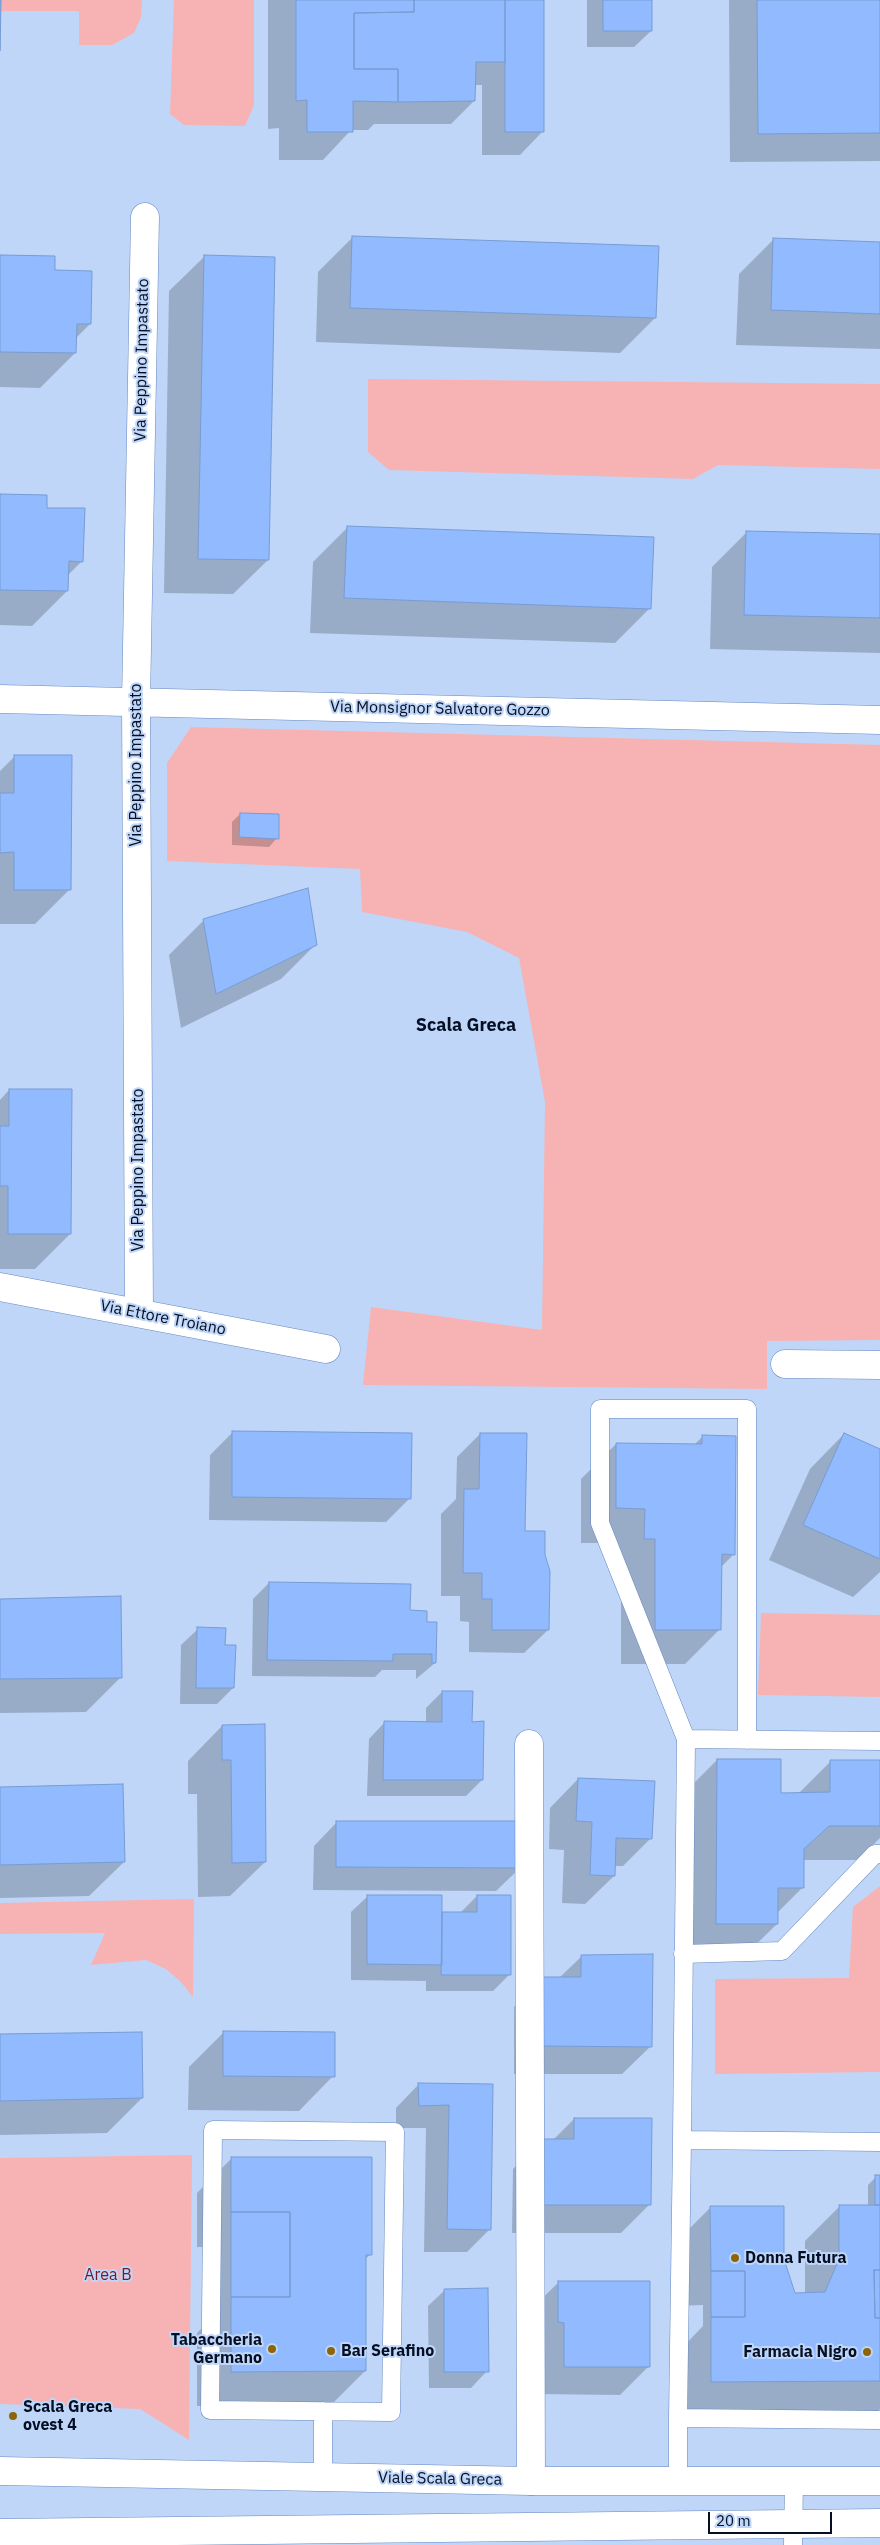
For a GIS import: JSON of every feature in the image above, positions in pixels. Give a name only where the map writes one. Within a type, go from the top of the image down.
[{"type":"street","name":"Via Peppino Impastato","points":[[139,1313],[136,701],[145,217]]},
{"type":"street","name":"Via Monsignor Salvatore Gozzo","points":[[0,699],[880,720]]},
{"type":"street","name":"Via Ettore Troiano","points":[[0,1287],[326,1349]]},
{"type":"street","points":[[785,1364],[880,1365]]},
{"type":"street","points":[[529,1744],[531,2481]]},
{"type":"street","name":"Viale Scala Greca","points":[[0,2471],[531,2481],[880,2481]]},
{"type":"street","points":[[0,2533],[93,2538],[793,2535],[880,2523]]},
{"type":"lane","points":[[678,2481],[686,1740],[600,1523],[600,1409],[747,1409],[747,1740]]},
{"type":"lane","points":[[686,1740],[880,1741]]},
{"type":"lane","points":[[683,1954],[782,1951],[875,1854],[880,1854]]},
{"type":"lane","points":[[213,2130],[395,2132],[391,2412],[324,2411],[210,2410],[213,2130]]},
{"type":"lane","points":[[682,2140],[880,2142]]},
{"type":"lane","points":[[323,2477],[324,2411]]},
{"type":"lane","points":[[678,2418],[880,2420]]},
{"type":"lane","points":[[793,2535],[794,2481]]},
{"type":"green space","points":[[1,0],[142,0],[141,17],[134,33],[112,45],[79,45],[79,11],[1,11]]},
{"type":"green space","points":[[174,0],[254,0],[254,105],[245,126],[184,125],[170,114]]},
{"type":"green space","points":[[368,379],[880,384],[880,469],[718,465],[693,479],[389,470],[368,452]]},
{"type":"green space","points":[[191,727],[880,745],[880,1340],[767,1341],[767,1389],[363,1385],[371,1307],[542,1330],[545,1102],[519,958],[467,932],[362,912],[360,869],[167,861],[167,763]]},
{"type":"green space","points":[[761,1613],[880,1615],[880,1697],[758,1695]]},
{"type":"green space","points":[[880,1886],[880,2072],[715,2074],[715,1979],[849,1978],[853,1907]]},
{"type":"green space","points":[[194,1899],[193,1997],[181,1982],[166,1969],[146,1960],[91,1965],[105,1933],[0,1934],[0,1903]]},
{"type":"green space","name":"Area B","points":[[192,2155],[189,2440],[140,2409],[0,2404],[0,2158]]},
{"type":"building","points":[[0,0],[1,0],[0,51]]},
{"type":"building","points":[[296,0],[414,0],[414,12],[354,13],[354,69],[398,69],[398,102],[353,101],[353,132],[307,132],[307,100],[296,101]]},
{"type":"building","points":[[414,0],[505,0],[505,62],[476,62],[475,101],[398,102],[398,69],[354,69],[354,13],[414,12]]},
{"type":"building","points":[[505,0],[544,0],[544,132],[505,132]]},
{"type":"building","points":[[603,0],[652,0],[652,31],[603,31]]},
{"type":"building","points":[[757,0],[880,0],[880,133],[758,134]]},
{"type":"building","points":[[352,236],[659,246],[656,318],[350,308]]},
{"type":"building","points":[[773,238],[880,242],[880,314],[771,310]]},
{"type":"building","points":[[0,255],[55,256],[55,270],[92,271],[91,324],[77,324],[76,353],[0,352]]},
{"type":"building","points":[[204,255],[275,257],[269,560],[198,559]]},
{"type":"building","points":[[0,494],[47,495],[47,508],[85,508],[83,562],[69,561],[68,591],[0,590]]},
{"type":"building","points":[[347,526],[654,537],[651,609],[344,598]]},
{"type":"building","points":[[746,531],[880,534],[880,618],[744,615]]},
{"type":"building","points":[[14,755],[72,755],[71,890],[14,890],[14,852],[0,853],[0,793],[14,793]]},
{"type":"building","points":[[240,813],[279,814],[279,839],[239,837]]},
{"type":"building","points":[[308,888],[317,945],[216,994],[203,919]]},
{"type":"building","points":[[9,1089],[72,1089],[71,1234],[8,1234],[8,1186],[0,1186],[0,1126],[9,1126]]},
{"type":"building","points":[[232,1431],[412,1433],[411,1499],[232,1497]]},
{"type":"building","points":[[480,1433],[527,1433],[525,1531],[545,1531],[545,1555],[550,1571],[549,1630],[492,1630],[492,1599],[482,1599],[482,1573],[463,1573],[464,1489],[479,1489]]},
{"type":"building","points":[[844,1433],[880,1449],[880,1559],[803,1525]]},
{"type":"building","points":[[702,1435],[736,1436],[735,1555],[722,1554],[721,1630],[655,1630],[655,1539],[644,1539],[645,1509],[616,1508],[616,1443],[702,1444]]},
{"type":"building","points":[[269,1582],[411,1584],[410,1610],[427,1611],[427,1622],[437,1622],[436,1663],[432,1663],[432,1654],[393,1654],[393,1661],[267,1660]]},
{"type":"building","points":[[121,1596],[122,1678],[0,1679],[0,1599]]},
{"type":"building","points":[[197,1627],[226,1628],[225,1645],[236,1645],[234,1688],[196,1688]]},
{"type":"building","points":[[442,1691],[473,1691],[472,1722],[484,1721],[483,1780],[383,1780],[384,1721],[442,1722]]},
{"type":"building","points":[[265,1724],[266,1862],[232,1863],[231,1760],[222,1760],[222,1725]]},
{"type":"building","points":[[717,1759],[781,1759],[781,1793],[830,1792],[830,1760],[880,1760],[880,1826],[829,1826],[804,1849],[804,1888],[778,1888],[778,1924],[716,1924]]},
{"type":"building","points":[[578,1778],[655,1781],[652,1839],[616,1838],[615,1876],[590,1875],[592,1822],[576,1821]]},
{"type":"building","points":[[123,1784],[125,1862],[0,1865],[0,1787]]},
{"type":"building","points":[[336,1821],[521,1821],[521,1868],[336,1867]]},
{"type":"building","points":[[367,1895],[442,1895],[442,1965],[367,1964]]},
{"type":"building","points":[[477,1895],[511,1895],[511,1975],[441,1975],[442,1912],[477,1912]]},
{"type":"building","points":[[653,1954],[652,2047],[542,2046],[542,1977],[581,1977],[581,1955]]},
{"type":"building","points":[[223,2031],[335,2032],[335,2077],[223,2076]]},
{"type":"building","points":[[142,2032],[143,2098],[0,2101],[0,2034]]},
{"type":"building","points":[[418,2083],[493,2084],[491,2230],[447,2229],[449,2105],[419,2106]]},
{"type":"building","points":[[574,2118],[652,2118],[651,2205],[540,2205],[541,2139],[574,2139]]},
{"type":"building","points":[[231,2157],[372,2157],[372,2255],[366,2255],[366,2371],[231,2372],[231,2297],[290,2297],[290,2212],[231,2212]]},
{"type":"building","points":[[875,2175],[880,2175],[880,2205],[875,2205]]},
{"type":"building","points":[[839,2205],[880,2205],[880,2270],[874,2270],[875,2318],[880,2318],[880,2381],[711,2382],[711,2317],[745,2317],[745,2271],[711,2271],[710,2206],[784,2206],[784,2259],[795,2293],[825,2292],[839,2259]]},
{"type":"building","points":[[231,2212],[290,2212],[290,2297],[231,2297]]},
{"type":"building","points":[[874,2270],[880,2270],[880,2318],[875,2318]]},
{"type":"building","points":[[711,2271],[745,2271],[745,2317],[711,2317]]},
{"type":"building","points":[[558,2281],[650,2281],[650,2367],[564,2367],[564,2323],[558,2322]]},
{"type":"building","points":[[488,2288],[489,2372],[444,2372],[444,2289]]},
{"type":"place","name":"Donna Futura","points":[[735,2258]]},
{"type":"place","name":"Tabaccheria Germano","points":[[272,2349]]},
{"type":"place","name":"Bar Serafino","points":[[331,2351]]},
{"type":"place","name":"Farmacia Nigro","points":[[867,2352]]},
{"type":"place","name":"Scala Greca ovest 4","points":[[13,2416]]},
{"type":"district","name":"Scala Greca","points":[[466,1026]]}]
